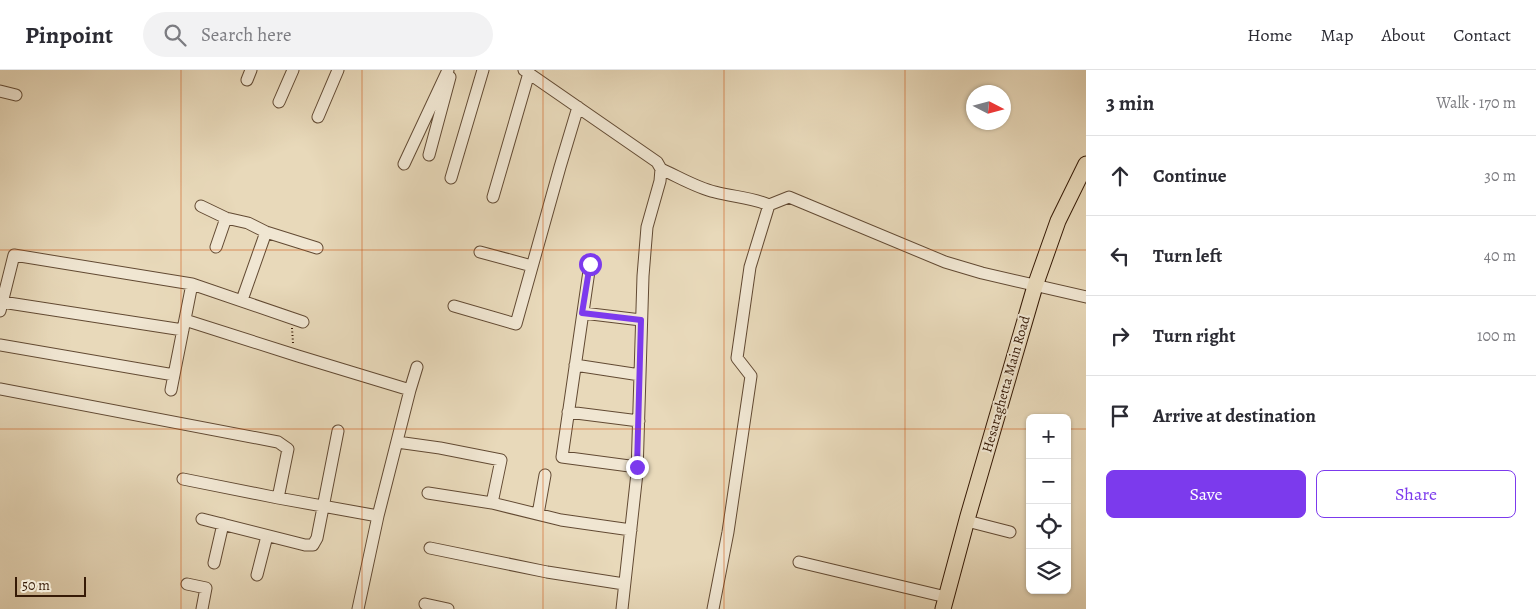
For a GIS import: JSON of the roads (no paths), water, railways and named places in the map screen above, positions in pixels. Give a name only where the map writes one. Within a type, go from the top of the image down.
[{"type":"main road","name":"Hesaraghetta Main Road","points":[[945,603],[1035,286],[1058,221],[1086,164]]},
{"type":"street","points":[[279,102],[293,70]]},
{"type":"street","points":[[318,117],[338,70]]},
{"type":"street","points":[[429,155],[450,80],[448,70]]},
{"type":"street","points":[[404,164],[448,70]]},
{"type":"street","points":[[451,178],[483,70]]},
{"type":"street","points":[[493,197],[526,72],[657,162],[662,169],[704,189],[748,198],[768,205],[789,197],[946,262],[982,273],[1086,297]]},
{"type":"street","points":[[0,91],[16,95]]},
{"type":"street","points":[[454,306],[516,324],[578,106]]},
{"type":"street","points":[[622,609],[637,467],[641,320],[647,226],[662,169]]},
{"type":"street","points":[[713,609],[728,532],[751,376],[737,358],[750,266],[768,205]]},
{"type":"street","points":[[201,206],[226,218],[318,248]]},
{"type":"street","points":[[216,247],[226,218]]},
{"type":"street","points":[[242,300],[266,232]]},
{"type":"street","points":[[480,252],[532,266]]},
{"type":"street","points":[[303,322],[192,284],[14,255],[1,306],[184,325],[294,355],[410,390]]},
{"type":"street","points":[[590,264],[562,457],[637,467]]},
{"type":"street","points":[[171,390],[192,284]]},
{"type":"street","points":[[582,313],[641,320]]},
{"type":"street","points":[[0,345],[174,375]]},
{"type":"street","points":[[575,365],[640,375]]},
{"type":"street","points":[[358,609],[378,516],[417,368]]},
{"type":"street","points":[[0,389],[278,442],[288,449],[278,498]]},
{"type":"street","points":[[568,412],[639,421]]},
{"type":"street","points":[[202,519],[305,545],[313,545],[317,538],[338,431]]},
{"type":"street","points":[[397,442],[501,460],[492,503]]},
{"type":"street","points":[[538,514],[545,475]]},
{"type":"street","points":[[183,478],[378,516]]},
{"type":"street","points":[[428,492],[492,503],[561,520],[631,530]]},
{"type":"street","points":[[967,521],[1010,532]]},
{"type":"street","points":[[214,563],[223,524]]},
{"type":"street","points":[[257,575],[267,536]]},
{"type":"street","points":[[430,548],[547,572],[624,584]]},
{"type":"street","points":[[799,562],[945,603]]},
{"type":"street","points":[[187,584],[206,588],[202,609]]},
{"type":"street","points":[[425,604],[448,609]]}]
